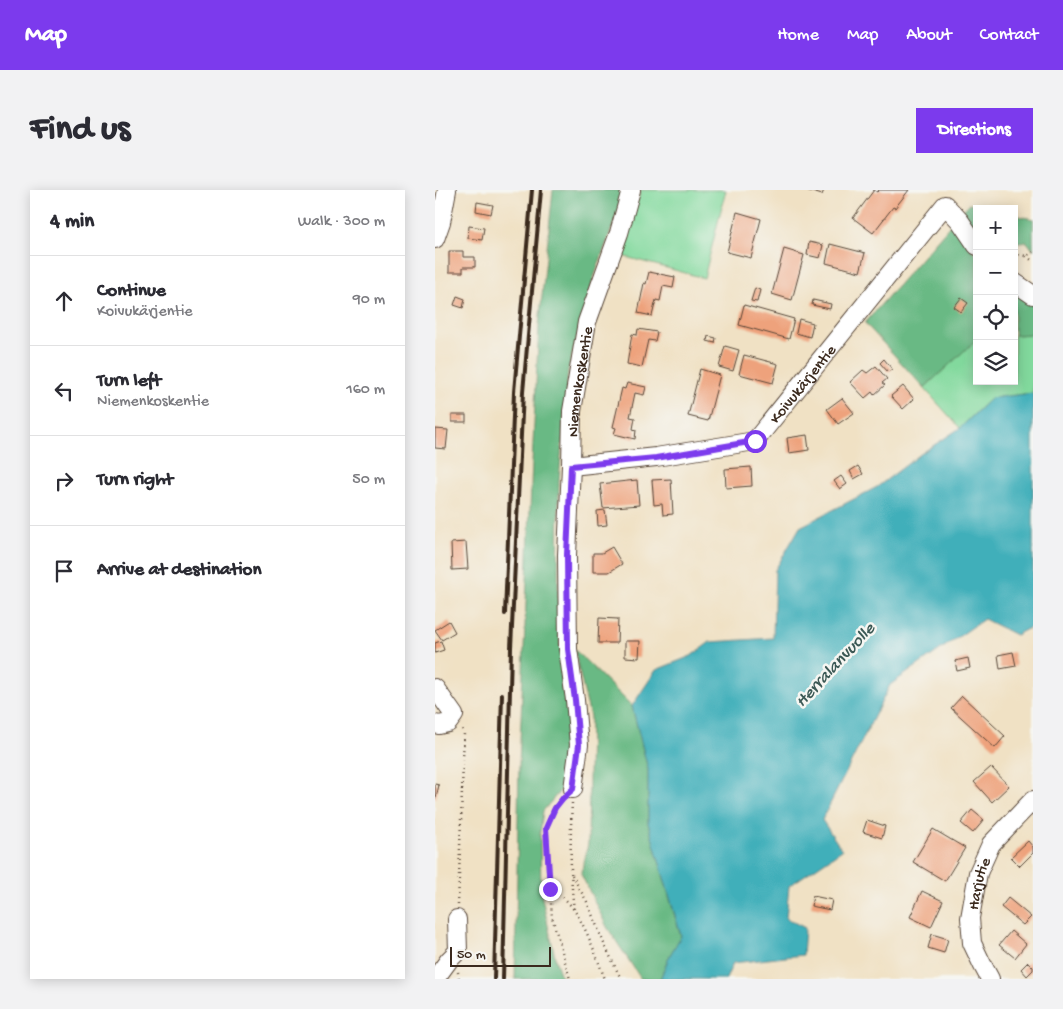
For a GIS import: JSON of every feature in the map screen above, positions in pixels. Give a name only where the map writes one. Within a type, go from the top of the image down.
[{"type":"street","points":[[435,239],[441,222],[447,190]]},
{"type":"street","name":"Niemenkoskentie","points":[[573,789],[579,745],[568,649],[567,555],[572,411],[587,322],[619,234],[631,190]]},
{"type":"street","name":"Koivukärjentie","points":[[571,466],[656,458],[755,441],[945,205],[961,221],[973,240]]},
{"type":"street","points":[[1018,285],[1033,295]]},
{"type":"street","points":[[435,688],[454,715],[448,723],[435,724]]},
{"type":"street","name":"Harjutie","points":[[990,979],[972,943],[970,918],[978,873],[991,844],[1033,800]]},
{"type":"street","points":[[435,979],[458,951],[457,919]]},
{"type":"path","points":[[1027,256],[1033,252]]},
{"type":"path","points":[[1018,254],[1027,256],[1033,261]]},
{"type":"path","points":[[454,715],[465,733],[457,919]]},
{"type":"path","points":[[573,789],[570,846],[574,910]]},
{"type":"path","points":[[570,979],[552,917],[546,828],[555,808],[573,789]]},
{"type":"path","points":[[571,874],[587,902],[621,979]]},
{"type":"path","points":[[550,889],[561,896],[574,910],[587,932],[605,979]]},
{"type":"green space","points":[[553,190],[625,190],[593,280],[568,370],[559,481],[558,598],[562,689],[571,724],[569,760],[565,785],[543,811],[540,835],[541,893],[556,962],[562,979],[515,979],[519,765],[532,463],[539,325]]},
{"type":"green space","points":[[641,190],[726,190],[704,278],[622,256]]},
{"type":"green space","points":[[969,204],[973,205],[973,228],[960,214]]},
{"type":"green space","points":[[1018,216],[1033,219],[1033,250],[1027,242],[1018,242]]},
{"type":"green space","points":[[952,223],[973,251],[973,343],[924,388],[865,323]]},
{"type":"green space","points":[[1018,292],[1033,303],[1033,334],[1018,335]]},
{"type":"green space","points":[[1033,334],[1033,393],[991,398],[960,428],[924,388],[973,343],[973,385],[1018,385],[1018,335]]},
{"type":"green space","points":[[574,649],[632,706],[648,769],[648,823],[681,937],[670,955],[660,979],[641,979],[607,927],[581,874],[588,844],[590,717]]},
{"type":"water","name":"Herralanvuolle","points":[[1033,393],[1033,626],[1016,635],[984,619],[890,685],[822,820],[842,850],[789,886],[786,918],[805,928],[803,955],[733,963],[726,979],[660,979],[670,955],[681,936],[648,823],[648,769],[632,706],[656,670],[691,656],[710,642],[773,638],[775,570],[800,527],[877,487],[922,453],[960,428],[991,398]]},
{"type":"building","points":[[806,190],[824,190],[822,195]]},
{"type":"building","points":[[874,190],[877,192],[879,190],[909,190],[873,233],[853,218]]},
{"type":"building","points":[[477,202],[493,205],[491,214],[476,211]]},
{"type":"building","points":[[737,212],[761,219],[751,258],[727,252]]},
{"type":"building","points":[[469,226],[484,228],[482,240],[468,238]]},
{"type":"building","points":[[809,242],[823,245],[820,258],[807,255]]},
{"type":"building","points":[[830,244],[865,253],[860,272],[826,263]]},
{"type":"building","points":[[784,249],[804,255],[792,300],[772,294]]},
{"type":"building","points":[[449,251],[463,251],[463,257],[475,257],[475,267],[463,267],[463,272],[449,272]]},
{"type":"building","points":[[649,272],[675,277],[673,288],[663,286],[660,301],[656,300],[652,316],[638,313],[644,283],[646,284]]},
{"type":"building","points":[[755,288],[760,290],[757,302],[751,301]]},
{"type":"building","points":[[457,296],[465,299],[463,308],[454,305]]},
{"type":"building","points":[[961,298],[968,303],[961,312],[954,307]]},
{"type":"building","points":[[813,300],[831,304],[830,309],[812,305]]},
{"type":"building","points":[[744,305],[794,319],[789,339],[739,325]]},
{"type":"building","points":[[799,319],[813,323],[810,337],[796,333]]},
{"type":"building","points":[[638,329],[657,332],[655,341],[648,340],[642,367],[627,364],[632,334],[637,335]]},
{"type":"building","points":[[708,336],[716,338],[715,343],[707,341]]},
{"type":"building","points":[[725,346],[739,350],[733,371],[719,367]]},
{"type":"building","points":[[744,355],[778,364],[773,383],[739,374]]},
{"type":"building","points":[[884,359],[892,369],[888,372],[880,363]]},
{"type":"building","points":[[876,366],[887,379],[882,383],[885,385],[874,395],[872,392],[865,398],[850,382],[863,370],[867,373]]},
{"type":"building","points":[[700,369],[720,375],[708,421],[688,416]]},
{"type":"building","points":[[627,383],[646,387],[644,395],[635,393],[630,417],[635,418],[633,429],[636,430],[635,439],[614,434],[616,428],[613,427],[622,388],[625,389]]},
{"type":"building","points":[[903,386],[914,399],[903,409],[891,396]]},
{"type":"building","points":[[842,398],[854,413],[838,424],[827,409]]},
{"type":"building","points":[[452,415],[466,415],[466,422],[452,422]]},
{"type":"building","points":[[435,429],[448,430],[446,449],[435,448]]},
{"type":"building","points":[[807,435],[809,450],[789,453],[787,438]]},
{"type":"building","points":[[858,466],[863,474],[854,479],[850,471]]},
{"type":"building","points":[[751,467],[752,486],[726,488],[725,469]]},
{"type":"building","points":[[841,476],[847,484],[840,489],[834,481]]},
{"type":"building","points":[[671,479],[673,514],[663,515],[662,504],[654,505],[652,480]]},
{"type":"building","points":[[637,480],[639,505],[603,508],[600,484]]},
{"type":"building","points":[[605,510],[607,525],[598,526],[597,511]]},
{"type":"building","points":[[466,542],[468,569],[452,570],[451,543]]},
{"type":"building","points":[[612,547],[622,564],[609,572],[593,572],[593,553],[602,553]]},
{"type":"building","points":[[599,618],[618,619],[617,643],[598,643]]},
{"type":"building","points":[[449,621],[455,632],[442,640],[435,630]]},
{"type":"building","points":[[441,641],[444,650],[435,653],[435,643]]},
{"type":"building","points":[[625,641],[640,641],[639,658],[625,657]]},
{"type":"building","points":[[1013,652],[1016,666],[1000,669],[998,655]]},
{"type":"building","points":[[968,658],[970,668],[957,671],[955,661]]},
{"type":"building","points":[[962,696],[1005,736],[995,748],[951,708]]},
{"type":"building","points":[[991,767],[1009,786],[992,802],[974,782]]},
{"type":"building","points":[[435,784],[439,785],[436,798],[435,798]]},
{"type":"building","points":[[972,810],[984,820],[973,833],[961,823]]},
{"type":"building","points":[[867,820],[885,826],[882,838],[863,832]]},
{"type":"building","points":[[933,829],[965,848],[945,881],[913,862]]},
{"type":"building","points":[[1028,841],[1033,847],[1033,853],[1020,866],[1011,857]]},
{"type":"building","points":[[922,891],[943,901],[931,927],[910,917]]},
{"type":"building","points":[[813,896],[832,900],[830,910],[811,906]]},
{"type":"building","points":[[1008,898],[1031,917],[1023,925],[1001,907]]},
{"type":"building","points":[[1011,931],[1026,944],[1015,958],[999,945]]},
{"type":"building","points":[[932,934],[948,939],[944,953],[928,948]]},
{"type":"building","points":[[1028,962],[1033,967],[1033,970],[1027,976],[1021,969]]},
{"type":"railway","points":[[505,614],[514,392],[532,190]]},
{"type":"railway","points":[[503,979],[511,648],[523,392],[541,190]]},
{"type":"railway","points":[[494,979],[502,694]]},
{"type":"route","points":[[550,889],[546,828],[555,808],[573,789],[579,745],[568,649],[567,555],[571,466],[656,458],[755,441]]}]
